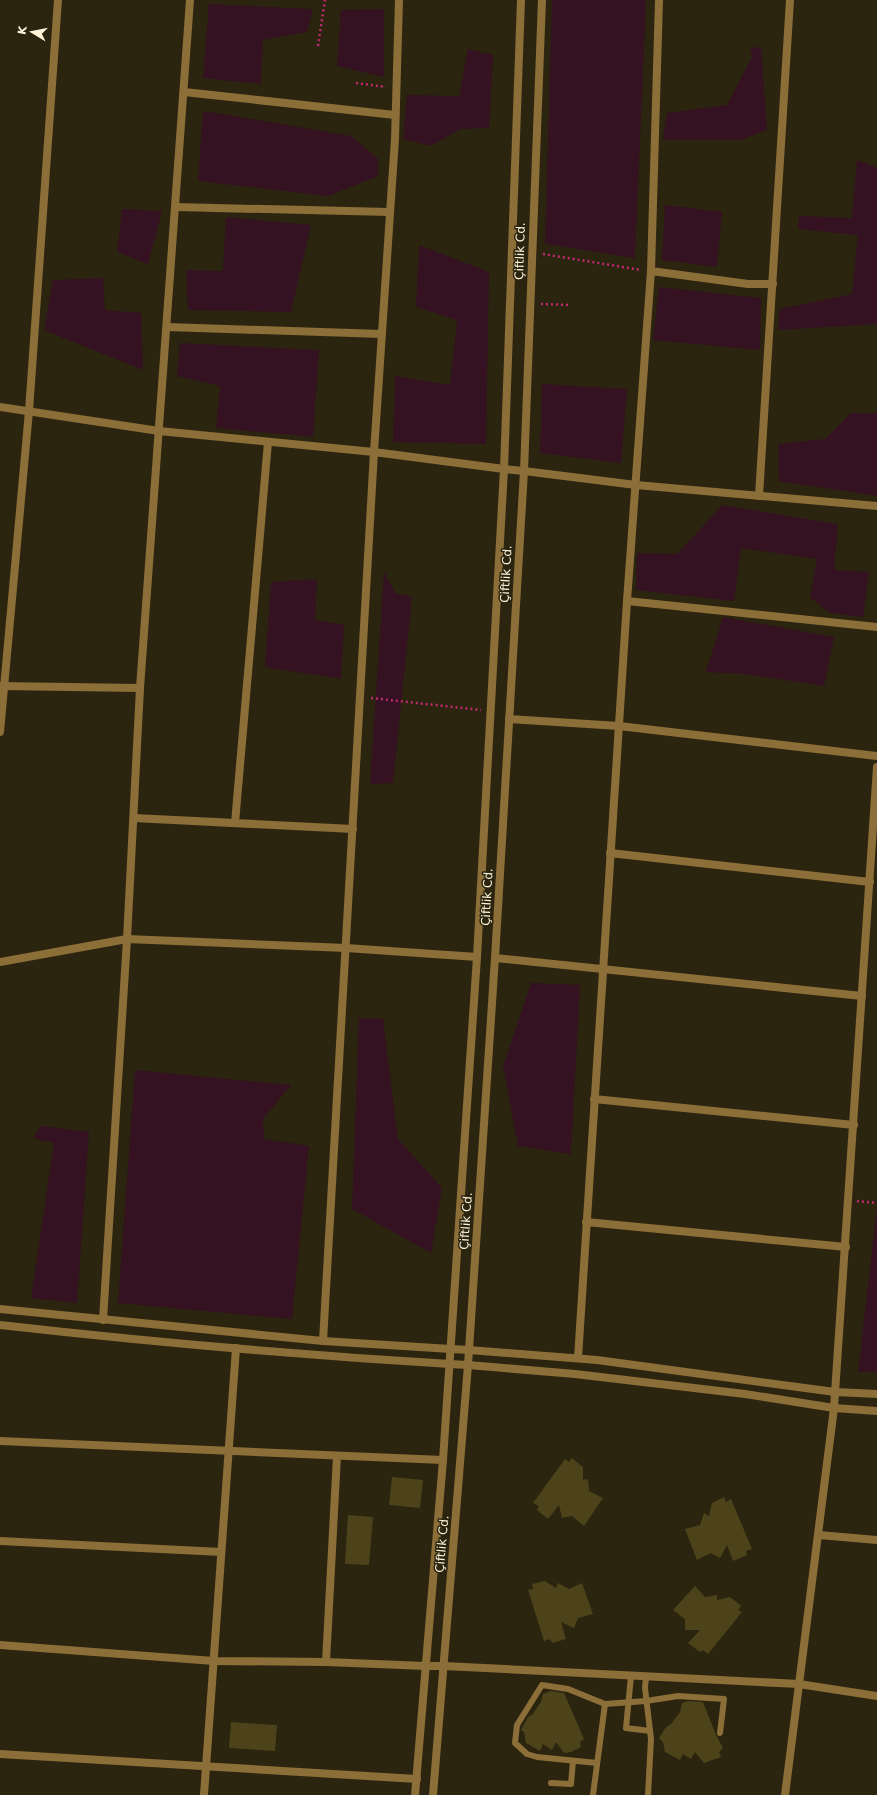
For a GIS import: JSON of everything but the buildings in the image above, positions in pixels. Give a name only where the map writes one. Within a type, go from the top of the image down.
[{"type":"street","points":[[0,732],[2,686],[29,411],[58,0]]},
{"type":"street","points":[[103,1320],[127,939],[140,688],[190,0]]},
{"type":"street","points":[[323,1341],[374,452],[390,212],[399,0]]},
{"type":"street","name":"Çiftlik Cd.","points":[[415,1795],[443,1460],[478,957],[504,469],[522,0]]},
{"type":"street","name":"Çiftlik Cd.","points":[[433,1795],[468,1365],[495,958],[524,471],[542,0]]},
{"type":"street","points":[[578,1358],[610,853],[651,271],[659,0]]},
{"type":"street","points":[[759,496],[790,0]]},
{"type":"street","points":[[184,92],[395,115]]},
{"type":"street","points":[[175,207],[390,212]]},
{"type":"street","points":[[651,271],[748,284],[773,284]]},
{"type":"street","points":[[167,327],[382,334]]},
{"type":"street","points":[[0,407],[159,431],[374,452],[636,485],[877,506]]},
{"type":"street","points":[[235,823],[268,442]]},
{"type":"street","points":[[627,601],[877,627]]},
{"type":"street","points":[[2,686],[140,688]]},
{"type":"street","points":[[509,719],[619,726],[877,756]]},
{"type":"street","points":[[785,1795],[834,1408],[877,767]]},
{"type":"street","points":[[134,818],[353,830]]},
{"type":"street","points":[[610,853],[870,882]]},
{"type":"street","points":[[0,962],[127,939],[346,948],[478,957]]},
{"type":"street","points":[[495,958],[862,996]]},
{"type":"street","points":[[594,1099],[854,1125]]},
{"type":"street","points":[[586,1222],[846,1247]]},
{"type":"street","points":[[0,1309],[323,1341],[578,1358],[835,1392],[877,1394]]},
{"type":"street","points":[[0,1325],[99,1336],[322,1356],[468,1365],[575,1374],[745,1394],[834,1408],[877,1411]]},
{"type":"street","points":[[204,1795],[236,1348]]},
{"type":"street","points":[[0,1441],[443,1460]]},
{"type":"street","points":[[326,1662],[337,1456]]},
{"type":"street","points":[[818,1536],[877,1540]]},
{"type":"street","points":[[0,1541],[221,1552]]},
{"type":"street","points":[[0,1646],[214,1660],[444,1666],[799,1684],[877,1696]]},
{"type":"street","points":[[0,1754],[206,1765],[416,1779]]},
{"type":"lane","points":[[631,1676],[626,1728],[650,1731]]},
{"type":"lane","points":[[646,1677],[646,1701],[650,1731],[648,1795]]},
{"type":"lane","points":[[597,1763],[527,1754],[515,1743],[517,1725],[542,1685],[568,1689],[605,1704],[646,1701],[678,1696],[724,1699],[720,1733]]},
{"type":"lane","points":[[593,1795],[605,1704]]},
{"type":"lane","points":[[551,1782],[571,1784],[573,1761]]},
{"type":"path","points":[[318,46],[325,0]]},
{"type":"path","points":[[356,83],[396,88]]},
{"type":"path","points":[[532,253],[651,271]]},
{"type":"path","points":[[530,303],[570,305]]},
{"type":"path","points":[[360,696],[491,711]]},
{"type":"path","points":[[849,1200],[877,1203]]},
{"type":"shaded area","points":[[552,0],[646,0],[635,258],[545,244]]},
{"type":"shaded area","points":[[209,4],[313,9],[307,32],[263,40],[261,84],[203,78]]},
{"type":"shaded area","points":[[384,9],[384,77],[337,66],[341,10]]},
{"type":"shaded area","points":[[761,47],[767,130],[740,140],[663,140],[667,113],[727,105],[752,57],[750,48]]},
{"type":"shaded area","points":[[468,49],[493,55],[489,128],[460,129],[431,146],[403,139],[407,95],[459,96]]},
{"type":"shaded area","points":[[203,111],[351,136],[378,159],[378,176],[328,196],[198,181]]},
{"type":"shaded area","points":[[857,160],[877,168],[877,324],[778,330],[780,309],[852,294],[858,235],[798,229],[799,216],[852,218]]},
{"type":"shaded area","points":[[665,205],[722,212],[717,267],[662,260]]},
{"type":"shaded area","points":[[122,209],[162,211],[148,264],[117,252]]},
{"type":"shaded area","points":[[226,217],[311,225],[291,312],[188,310],[186,270],[223,271]]},
{"type":"shaded area","points":[[419,245],[489,272],[486,444],[393,442],[395,376],[450,385],[457,320],[416,307]]},
{"type":"shaded area","points":[[103,278],[105,310],[141,313],[143,370],[44,330],[53,280]]},
{"type":"shaded area","points":[[659,287],[761,298],[760,350],[653,340]]},
{"type":"shaded area","points":[[180,343],[319,350],[313,437],[216,428],[220,386],[177,376]]},
{"type":"shaded area","points":[[542,384],[627,389],[621,463],[540,453]]},
{"type":"shaded area","points":[[851,413],[877,413],[877,496],[779,481],[778,444],[825,439]]},
{"type":"shaded area","points":[[723,505],[838,524],[834,570],[869,572],[863,617],[830,613],[810,597],[817,559],[741,548],[734,601],[636,590],[637,553],[677,554]]},
{"type":"shaded area","points":[[384,572],[395,593],[412,597],[393,783],[370,784]]},
{"type":"shaded area","points":[[317,579],[315,620],[344,625],[341,679],[265,667],[271,582]]},
{"type":"shaded area","points":[[723,617],[834,637],[824,686],[745,674],[706,672]]},
{"type":"shaded area","points":[[531,983],[580,985],[571,1154],[518,1146],[503,1066]]},
{"type":"shaded area","points":[[359,1018],[383,1019],[398,1139],[442,1188],[431,1253],[352,1209]]},
{"type":"shaded area","points":[[135,1070],[291,1085],[263,1119],[264,1139],[309,1146],[292,1319],[118,1303]]},
{"type":"shaded area","points":[[41,1126],[89,1132],[77,1303],[31,1298],[54,1143],[33,1138]]},
{"type":"shaded area","points":[[877,1207],[877,1372],[858,1372]]}]
